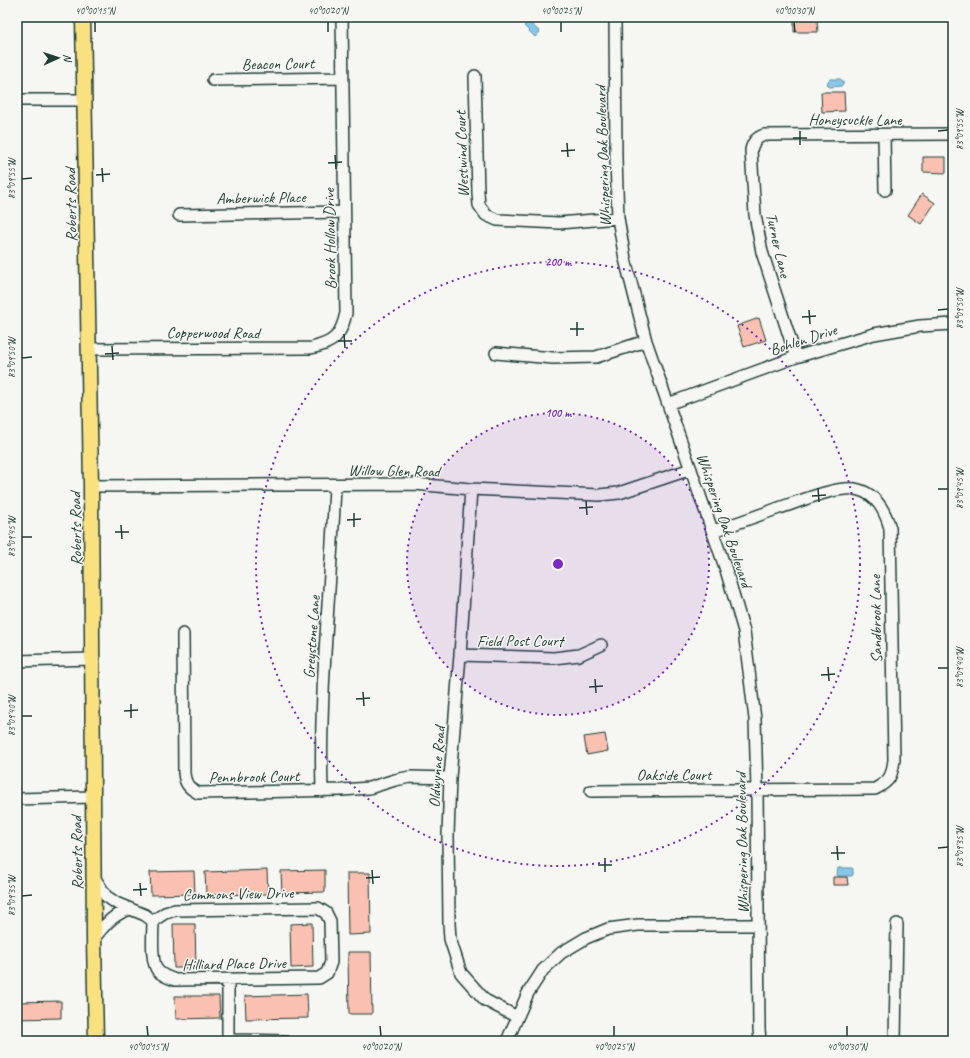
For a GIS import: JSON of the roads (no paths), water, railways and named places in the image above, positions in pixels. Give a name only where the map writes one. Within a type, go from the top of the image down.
[{"type":"main road","name":"Roberts Road","points":[[83,17],[91,486],[96,1041]]},
{"type":"street","name":"Brook Hollow Drive","points":[[335,338],[343,327],[346,313],[342,17]]},
{"type":"street","name":"Whispering Oak Boulevard","points":[[615,17],[618,218],[625,259],[646,341],[713,531],[744,631],[756,719],[760,1041]]},
{"type":"street","name":"Westwind Court","points":[[475,76],[478,193],[479,205],[486,215],[497,220],[543,223],[618,218]]},
{"type":"street","name":"Beacon Court","points":[[213,80],[343,78]]},
{"type":"street","points":[[17,100],[85,100]]},
{"type":"street","name":"Honeysuckle Lane","points":[[757,138],[764,135],[953,134]]},
{"type":"street","points":[[884,135],[885,190]]},
{"type":"street","name":"Turner Lane","points":[[757,138],[751,150],[755,215],[762,252],[796,357]]},
{"type":"street","name":"Amberwick Place","points":[[179,214],[344,212]]},
{"type":"street","name":"Bohlen Drive","points":[[668,404],[796,357],[874,334],[920,326],[953,324]]},
{"type":"street","name":"Copperwood Road","points":[[89,349],[311,348],[324,345],[335,338]]},
{"type":"street","points":[[496,353],[554,358],[596,357],[646,341]]},
{"type":"street","name":"Willow Glen Road","points":[[91,486],[414,484],[471,489],[599,495],[619,493],[691,469]]},
{"type":"street","name":"Greystone Lane","points":[[322,791],[321,743],[335,485]]},
{"type":"street","name":"Sandbrook Lane","points":[[713,531],[827,492],[848,488],[868,494],[876,500],[883,508],[890,528],[894,760],[892,773],[886,783],[875,789],[757,790]]},
{"type":"street","name":"Oldwynne Road","points":[[471,489],[450,778],[448,835],[450,939],[461,973],[475,990],[485,1000],[517,1017]]},
{"type":"street","name":"Pennbrook Court","points":[[183,634],[184,773],[185,782],[190,789],[198,793],[206,794],[322,791],[369,788],[410,777],[450,778]]},
{"type":"street","name":"Field Post Court","points":[[460,655],[554,658],[579,655],[601,645]]},
{"type":"street","points":[[17,661],[93,659]]},
{"type":"street","name":"Oakside Court","points":[[591,791],[757,790]]},
{"type":"street","points":[[17,799],[93,797]]},
{"type":"street","points":[[94,877],[106,896],[116,903],[146,915],[153,921]]},
{"type":"street","name":"Commons View Drive","points":[[153,921],[165,913],[176,910],[318,908],[326,913]]},
{"type":"street","points":[[94,938],[115,915],[131,909]]},
{"type":"street","name":"Hilliard Place Drive","points":[[153,921],[153,960],[157,970],[164,976],[175,980],[319,978],[327,972],[331,962],[330,921],[326,913]]},
{"type":"street","points":[[895,1041],[897,924]]},
{"type":"street","points":[[507,1041],[528,993],[543,970],[561,953],[586,938],[608,929],[638,925],[758,925]]},
{"type":"street","points":[[228,980],[228,1040],[285,1041]]},
{"type":"water","points":[[529,22],[540,32],[535,37],[524,26]]},
{"type":"water","points":[[830,79],[840,79],[843,81],[843,85],[830,87],[827,85]]},
{"type":"water","points":[[838,868],[852,868],[853,874],[852,876],[838,876]]}]
